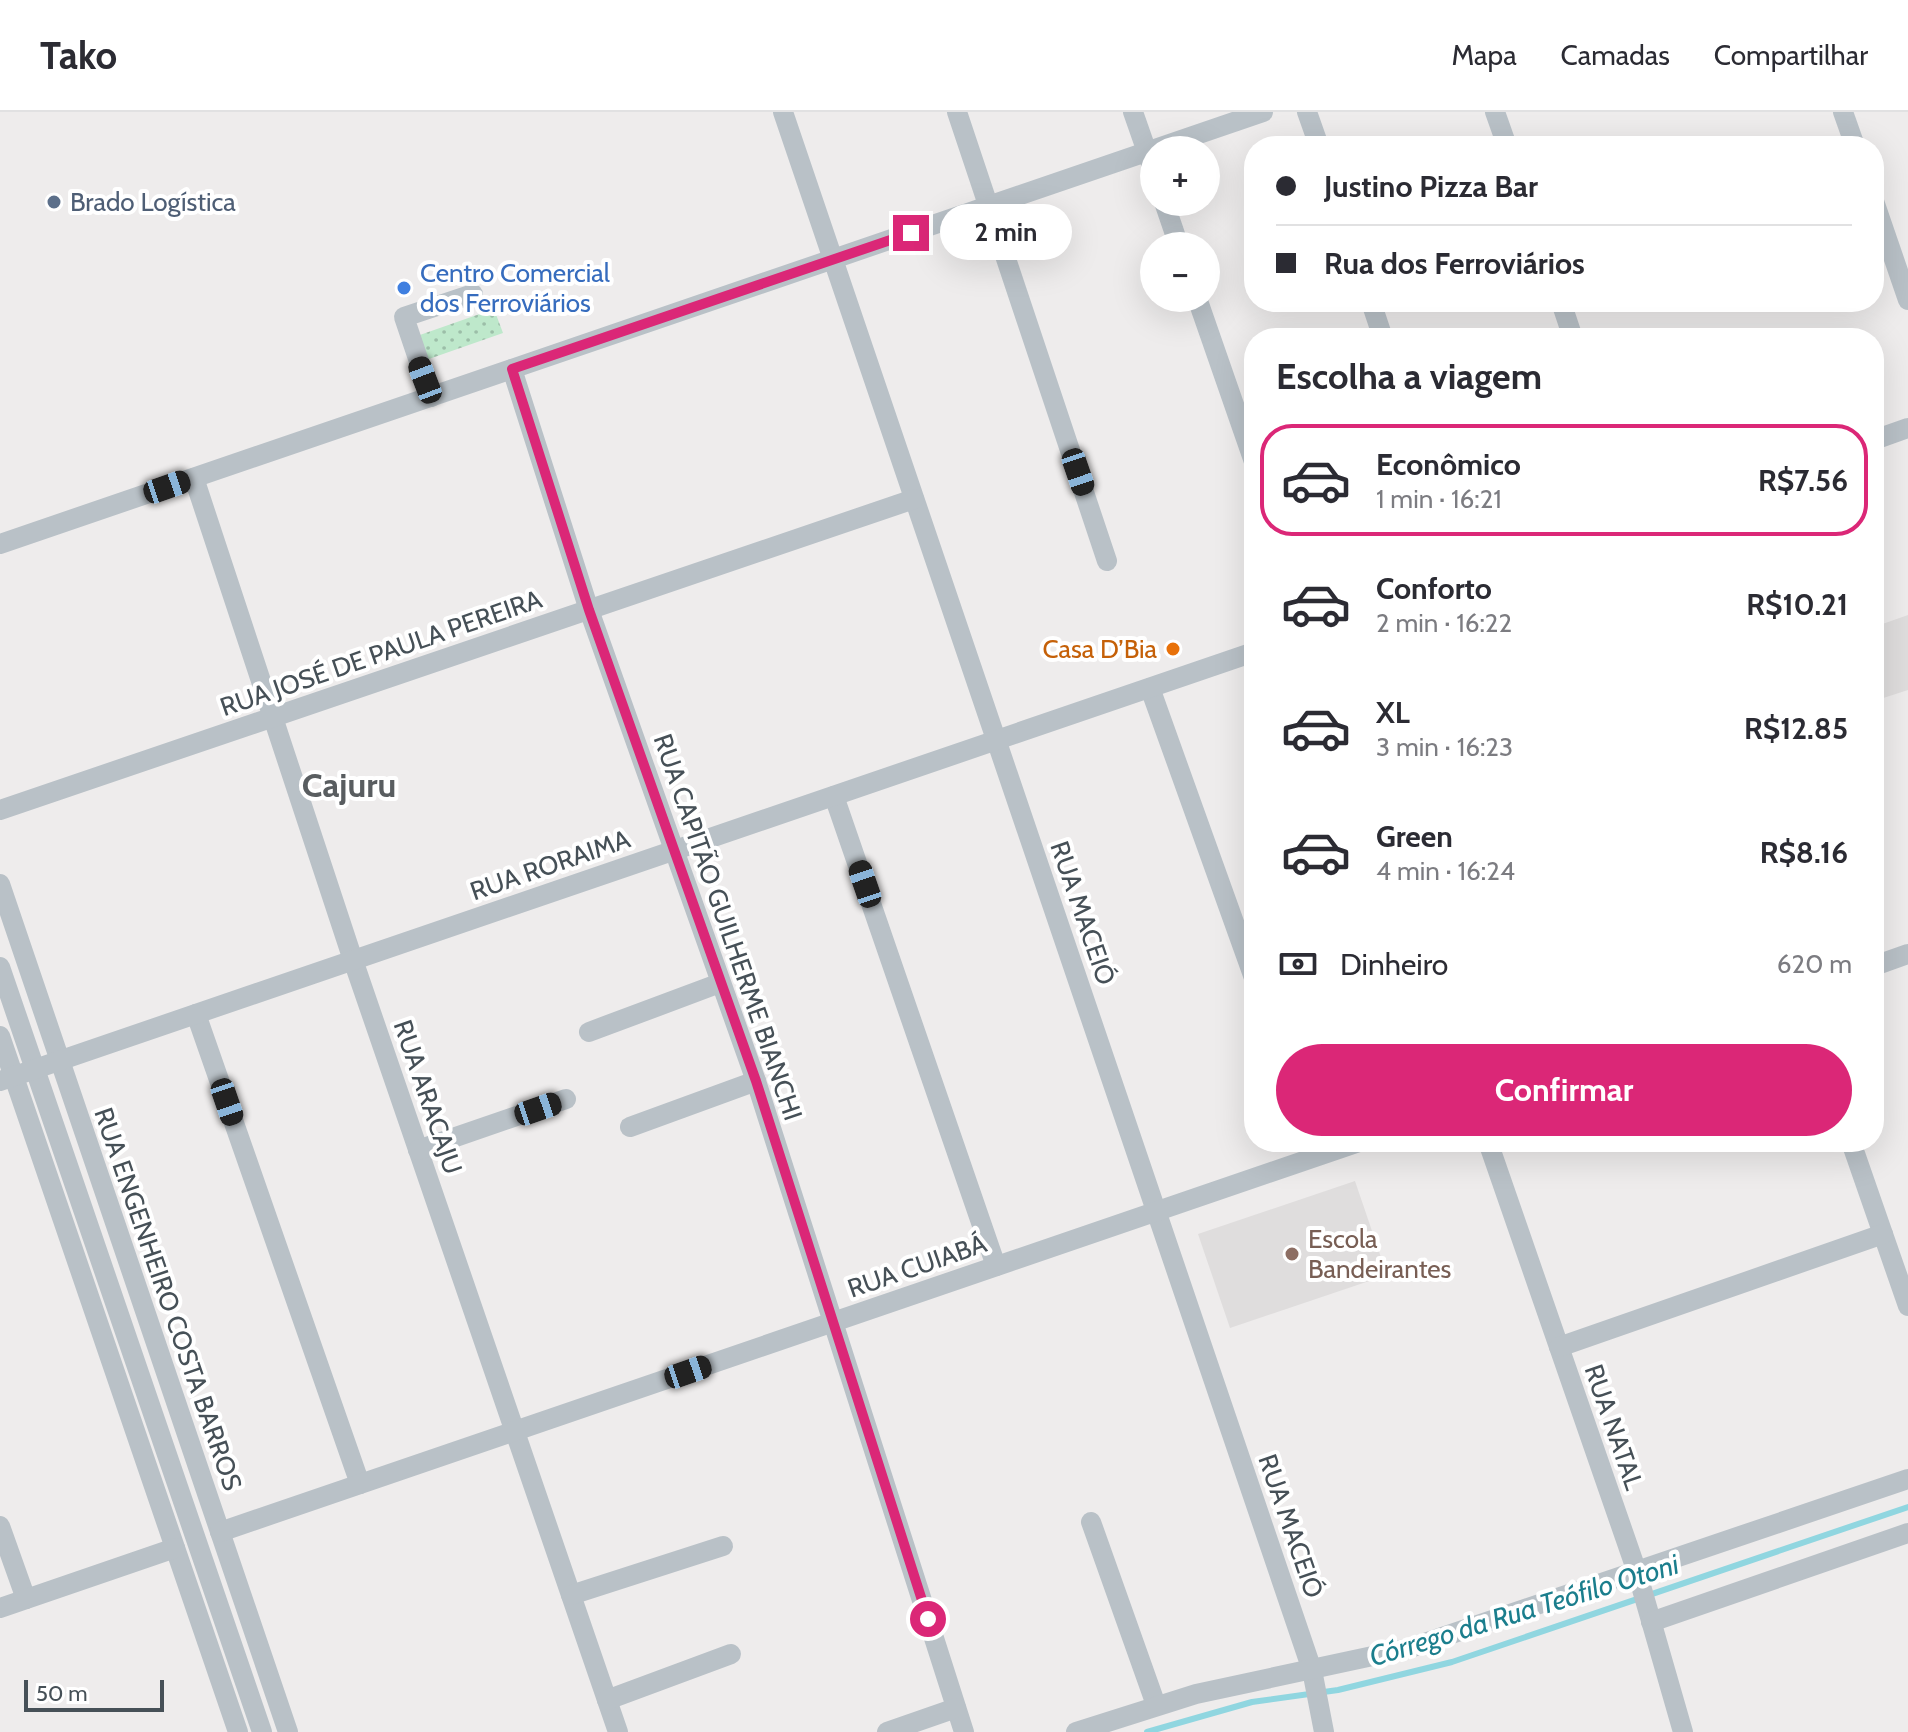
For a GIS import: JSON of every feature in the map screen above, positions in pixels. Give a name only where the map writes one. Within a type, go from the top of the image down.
[{"type":"street","name":"RUA MACEIÓ","points":[[783,112],[1312,1670],[1316,1705],[1324,1732]]},
{"type":"street","points":[[957,112],[1107,561]]},
{"type":"street","points":[[1133,112],[1141,136]]},
{"type":"street","points":[[1193,136],[1263,112]]},
{"type":"street","points":[[1307,112],[1315,136]]},
{"type":"street","points":[[1495,112],[1503,136]]},
{"type":"street","points":[[1843,112],[1851,136]]},
{"type":"street","points":[[0,544],[1140,154]]},
{"type":"street","points":[[1884,230],[1908,300]]},
{"type":"street","points":[[431,397],[404,317],[473,294]]},
{"type":"street","points":[[1202,312],[1244,433]]},
{"type":"street","name":"RUA CAPITÃO GUILHERME BIANCHI","points":[[512,369],[589,610],[756,1081],[964,1732]]},
{"type":"street","points":[[1884,436],[1908,428]]},
{"type":"street","name":"RUA ARACAJU","points":[[194,478],[353,960],[618,1732]]},
{"type":"street","name":"RUA JOSÉ DE PAULA PEREIRA","points":[[0,810],[914,499]]},
{"type":"street","name":"RUA RORAIMA","points":[[7,1079],[1244,655]]},
{"type":"street","points":[[1150,688],[1244,950]]},
{"type":"street","points":[[834,796],[996,1266]]},
{"type":"street","name":"RUA ENGENHEIRO COSTA BARROS","points":[[0,884],[288,1732]]},
{"type":"street","points":[[1884,962],[1908,954]]},
{"type":"street","points":[[0,967],[262,1732]]},
{"type":"street","points":[[589,1032],[720,983]]},
{"type":"street","points":[[196,1014],[360,1484]]},
{"type":"street","points":[[0,1036],[7,1079],[238,1732]]},
{"type":"street","points":[[630,1127],[756,1081]]},
{"type":"street","points":[[418,1150],[566,1099]]},
{"type":"street","name":"RUA CUIABÁ","points":[[220,1532],[1330,1152]]},
{"type":"street","name":"RUA NATAL","points":[[1491,1152],[1637,1572],[1683,1732]]},
{"type":"street","points":[[1854,1152],[1908,1306]]},
{"type":"street","points":[[1559,1347],[1883,1234]]},
{"type":"street","points":[[1076,1732],[1156,1705],[1410,1648],[1908,1479]]},
{"type":"street","points":[[1091,1522],[1156,1705]]},
{"type":"street","points":[[0,1526],[26,1599]]},
{"type":"street","points":[[1651,1622],[1908,1533]]},
{"type":"street","points":[[571,1595],[723,1546]]},
{"type":"street","points":[[0,1608],[175,1548]]},
{"type":"street","points":[[607,1700],[731,1654]]},
{"type":"street","points":[[887,1732],[956,1708]]},
{"type":"shaded area","points":[[1908,615],[1908,690],[1884,698],[1884,623]]},
{"type":"shaded area","name":"Escola Bandeirantes","points":[[1355,1181],[1387,1275],[1230,1328],[1198,1234]]},
{"type":"green space","points":[[494,309],[503,333],[426,360],[417,336]]},
{"type":"waterway","name":"Córrego da Rua Teófilo Otoni","points":[[1147,1732],[1252,1702],[1338,1690],[1452,1662],[1908,1507]]},
{"type":"place","name":"Brado Logística","points":[[54,202]]},
{"type":"place","name":"Centro Comercial dos Ferroviários","points":[[404,288]]},
{"type":"place","name":"Casa D’Bia","points":[[1173,649]]},
{"type":"place","name":"Escola Bandeirantes","points":[[1292,1254]]},
{"type":"district","name":"Cajuru","points":[[349,785]]},
{"type":"route","points":[[911,233],[512,369],[589,610],[756,1081],[928,1619]]}]
